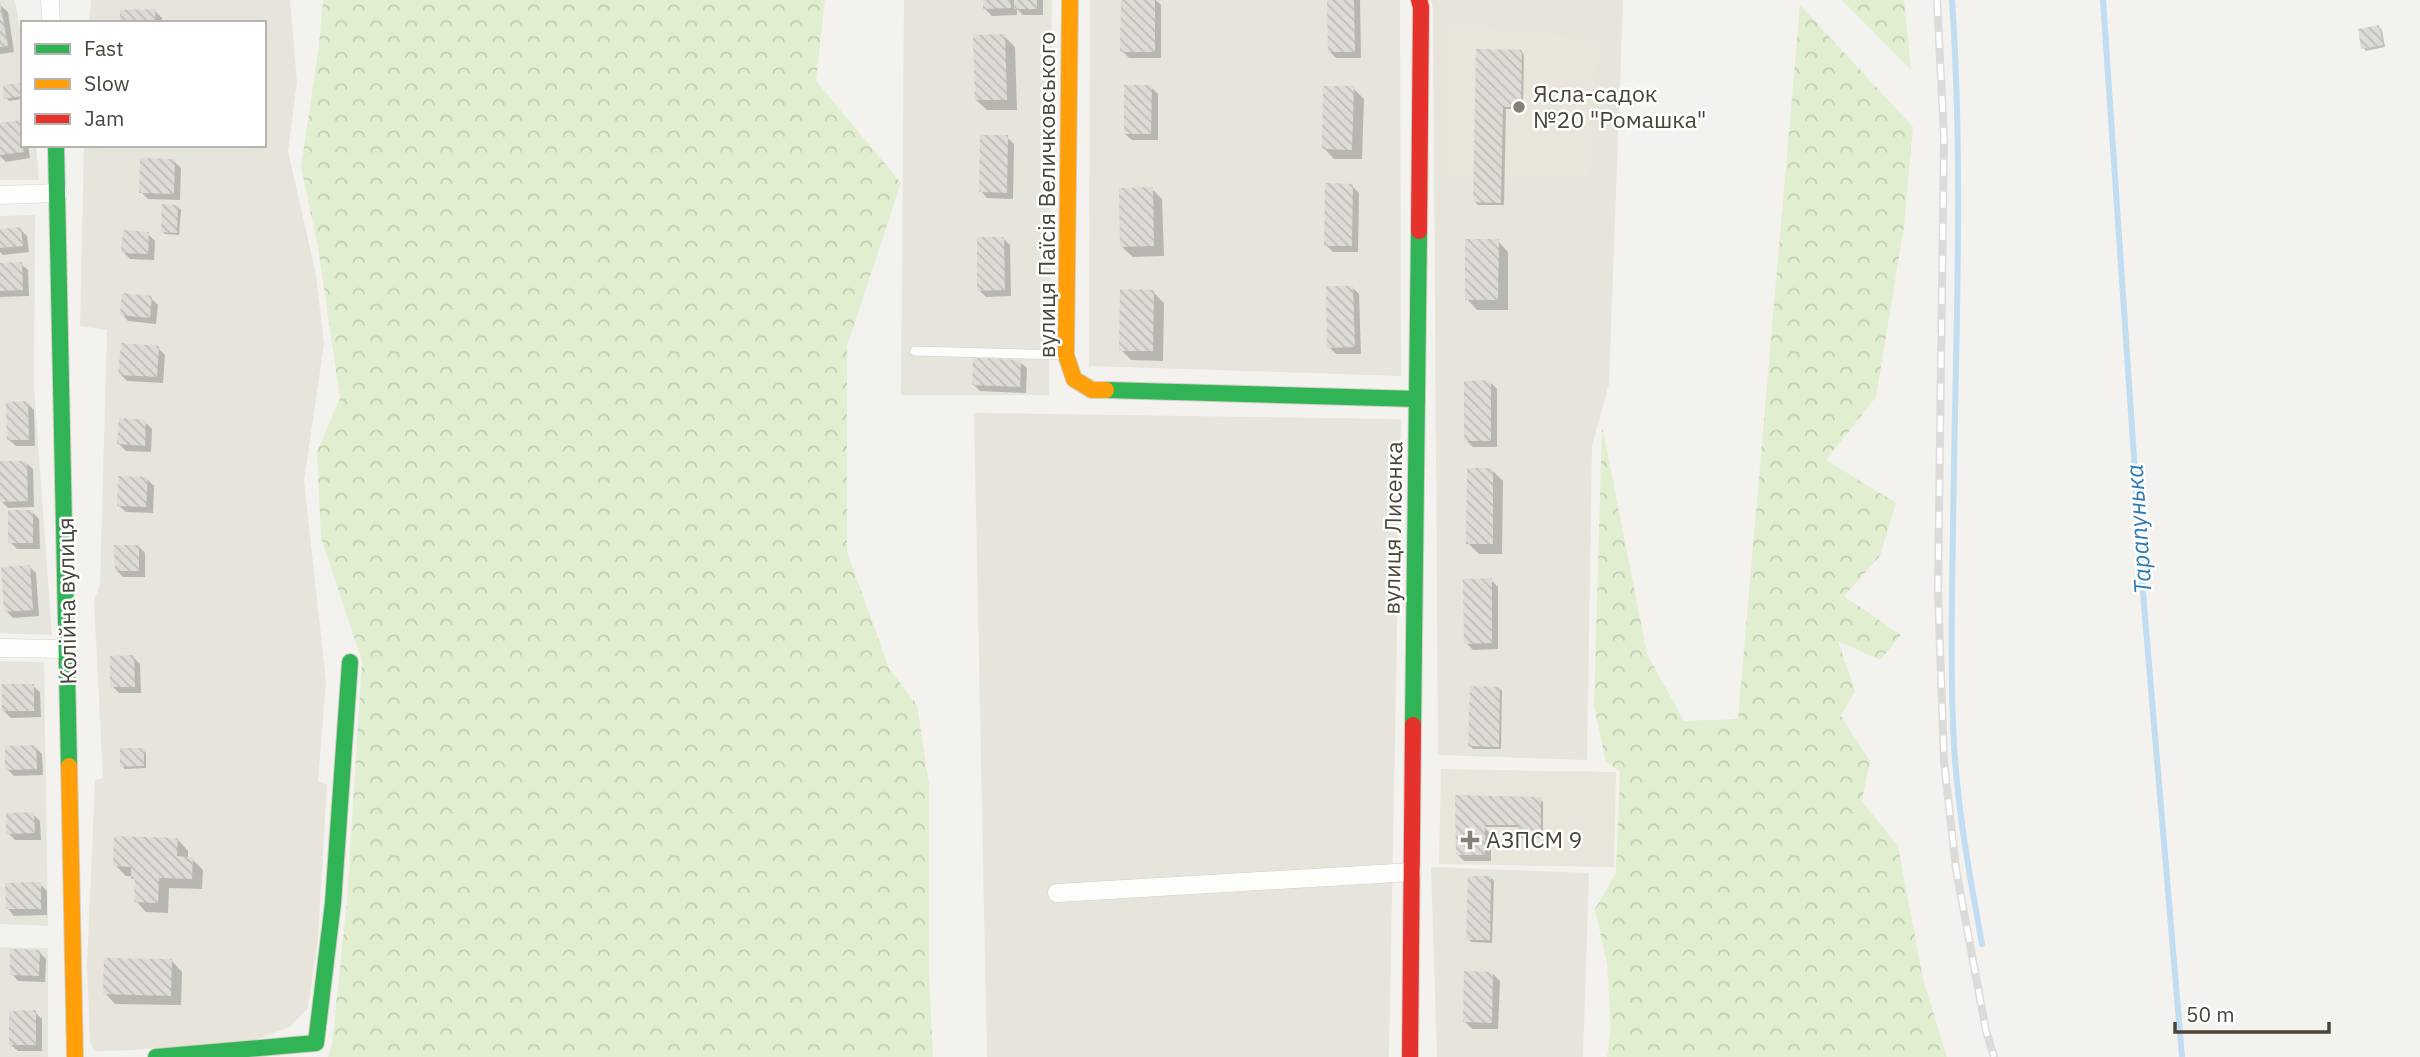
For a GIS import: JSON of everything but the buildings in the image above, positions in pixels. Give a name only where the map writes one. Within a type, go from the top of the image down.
[{"type":"street","points":[[50,0],[51,21]]},
{"type":"street","name":"вулиця Паїсія Величковського","points":[[1070,0],[1066,355],[1074,379],[1092,390],[1417,399]]},
{"type":"street","name":"вулиця Лисенка","points":[[1410,1057],[1419,0]]},
{"type":"street","name":"Колійна вулиця","points":[[56,147],[75,1057]]},
{"type":"street","points":[[0,195],[58,193]]},
{"type":"street","points":[[0,648],[68,649]]},
{"type":"street","points":[[156,1057],[316,1043],[333,903],[349,662]]},
{"type":"street","points":[[1057,893],[1412,872]]},
{"type":"lane","points":[[915,351],[1066,355]]},
{"type":"shaded area","points":[[0,0],[15,0],[21,36],[21,147],[36,147],[39,180],[0,180]]},
{"type":"shaded area","points":[[91,0],[290,0],[297,82],[288,151],[316,275],[324,344],[304,481],[326,681],[318,781],[327,785],[318,938],[308,1008],[290,1027],[258,1039],[95,1051],[90,1041],[87,966],[95,780],[103,778],[94,601],[100,585],[107,330],[80,326],[84,147],[266,147],[266,21],[84,21],[89,20]]},
{"type":"shaded area","points":[[904,0],[1052,0],[1049,395],[901,395]]},
{"type":"shaded area","points":[[1090,0],[1400,0],[1401,376],[1089,366]]},
{"type":"shaded area","points":[[1431,0],[1623,0],[1609,384],[1592,446],[1587,760],[1438,755]]},
{"type":"shaded area","name":"Ясла-садок №20 \"Ромашка\"","points":[[1445,23],[1598,40],[1588,177],[1445,174]]},
{"type":"shaded area","points":[[35,215],[34,388],[52,635],[0,633],[0,216]]},
{"type":"shaded area","points":[[974,413],[1401,419],[1389,1057],[987,1057]]},
{"type":"shaded area","points":[[0,661],[44,662],[48,926],[0,924]]},
{"type":"shaded area","points":[[1441,769],[1616,772],[1614,867],[1439,864]]},
{"type":"shaded area","points":[[1431,867],[1589,873],[1583,1057],[1437,1057]]},
{"type":"shaded area","points":[[0,947],[48,948],[48,1057],[0,1057]]},
{"type":"green space","points":[[323,0],[825,0],[816,81],[901,183],[847,346],[847,552],[889,668],[917,705],[929,783],[929,975],[933,1057],[328,1057],[332,1046],[347,900],[362,661],[321,538],[317,452],[340,398],[318,247],[301,167]]},
{"type":"green space","points":[[1842,0],[1904,0],[1911,70]]},
{"type":"green space","points":[[1800,5],[1913,127],[1904,226],[1876,397],[1826,460],[1896,503],[1880,556],[1844,596],[1901,635],[1880,660],[1838,641],[1855,691],[1841,716],[1870,761],[1862,801],[1898,846],[1923,979],[1947,1057],[1607,1057],[1611,1025],[1607,964],[1595,909],[1616,873],[1620,772],[1606,762],[1594,706],[1602,425],[1647,654],[1684,721],[1738,719]]},
{"type":"waterway","points":[[1952,0],[1958,198],[1953,718],[1961,820],[1982,944]]},
{"type":"waterway","name":"Тарапунька","points":[[2103,0],[2144,605],[2182,1057]]},
{"type":"railway","points":[[1937,0],[1944,137],[1938,589],[1944,762],[1956,869],[1986,1031],[1994,1057]]},
{"type":"traffic: fast","points":[[56,147],[69,766]]},
{"type":"traffic: fast","points":[[1413,725],[1419,231]]},
{"type":"traffic: fast","points":[[1106,390],[1417,399]]},
{"type":"traffic: fast","points":[[156,1057],[316,1043],[333,903],[350,662]]},
{"type":"traffic: slow","points":[[1070,0],[1066,355],[1074,379],[1092,390],[1106,390]]},
{"type":"traffic: slow","points":[[69,766],[75,1057]]},
{"type":"traffic: jam","points":[[1419,0],[1419,231]]},
{"type":"traffic: jam","points":[[1410,1057],[1413,725]]},
{"type":"place","name":"Ясла-садок №20 \"Ромашка\"","points":[[1519,107]]},
{"type":"place","name":"АЗПСМ 9","points":[[1470,840]]}]
